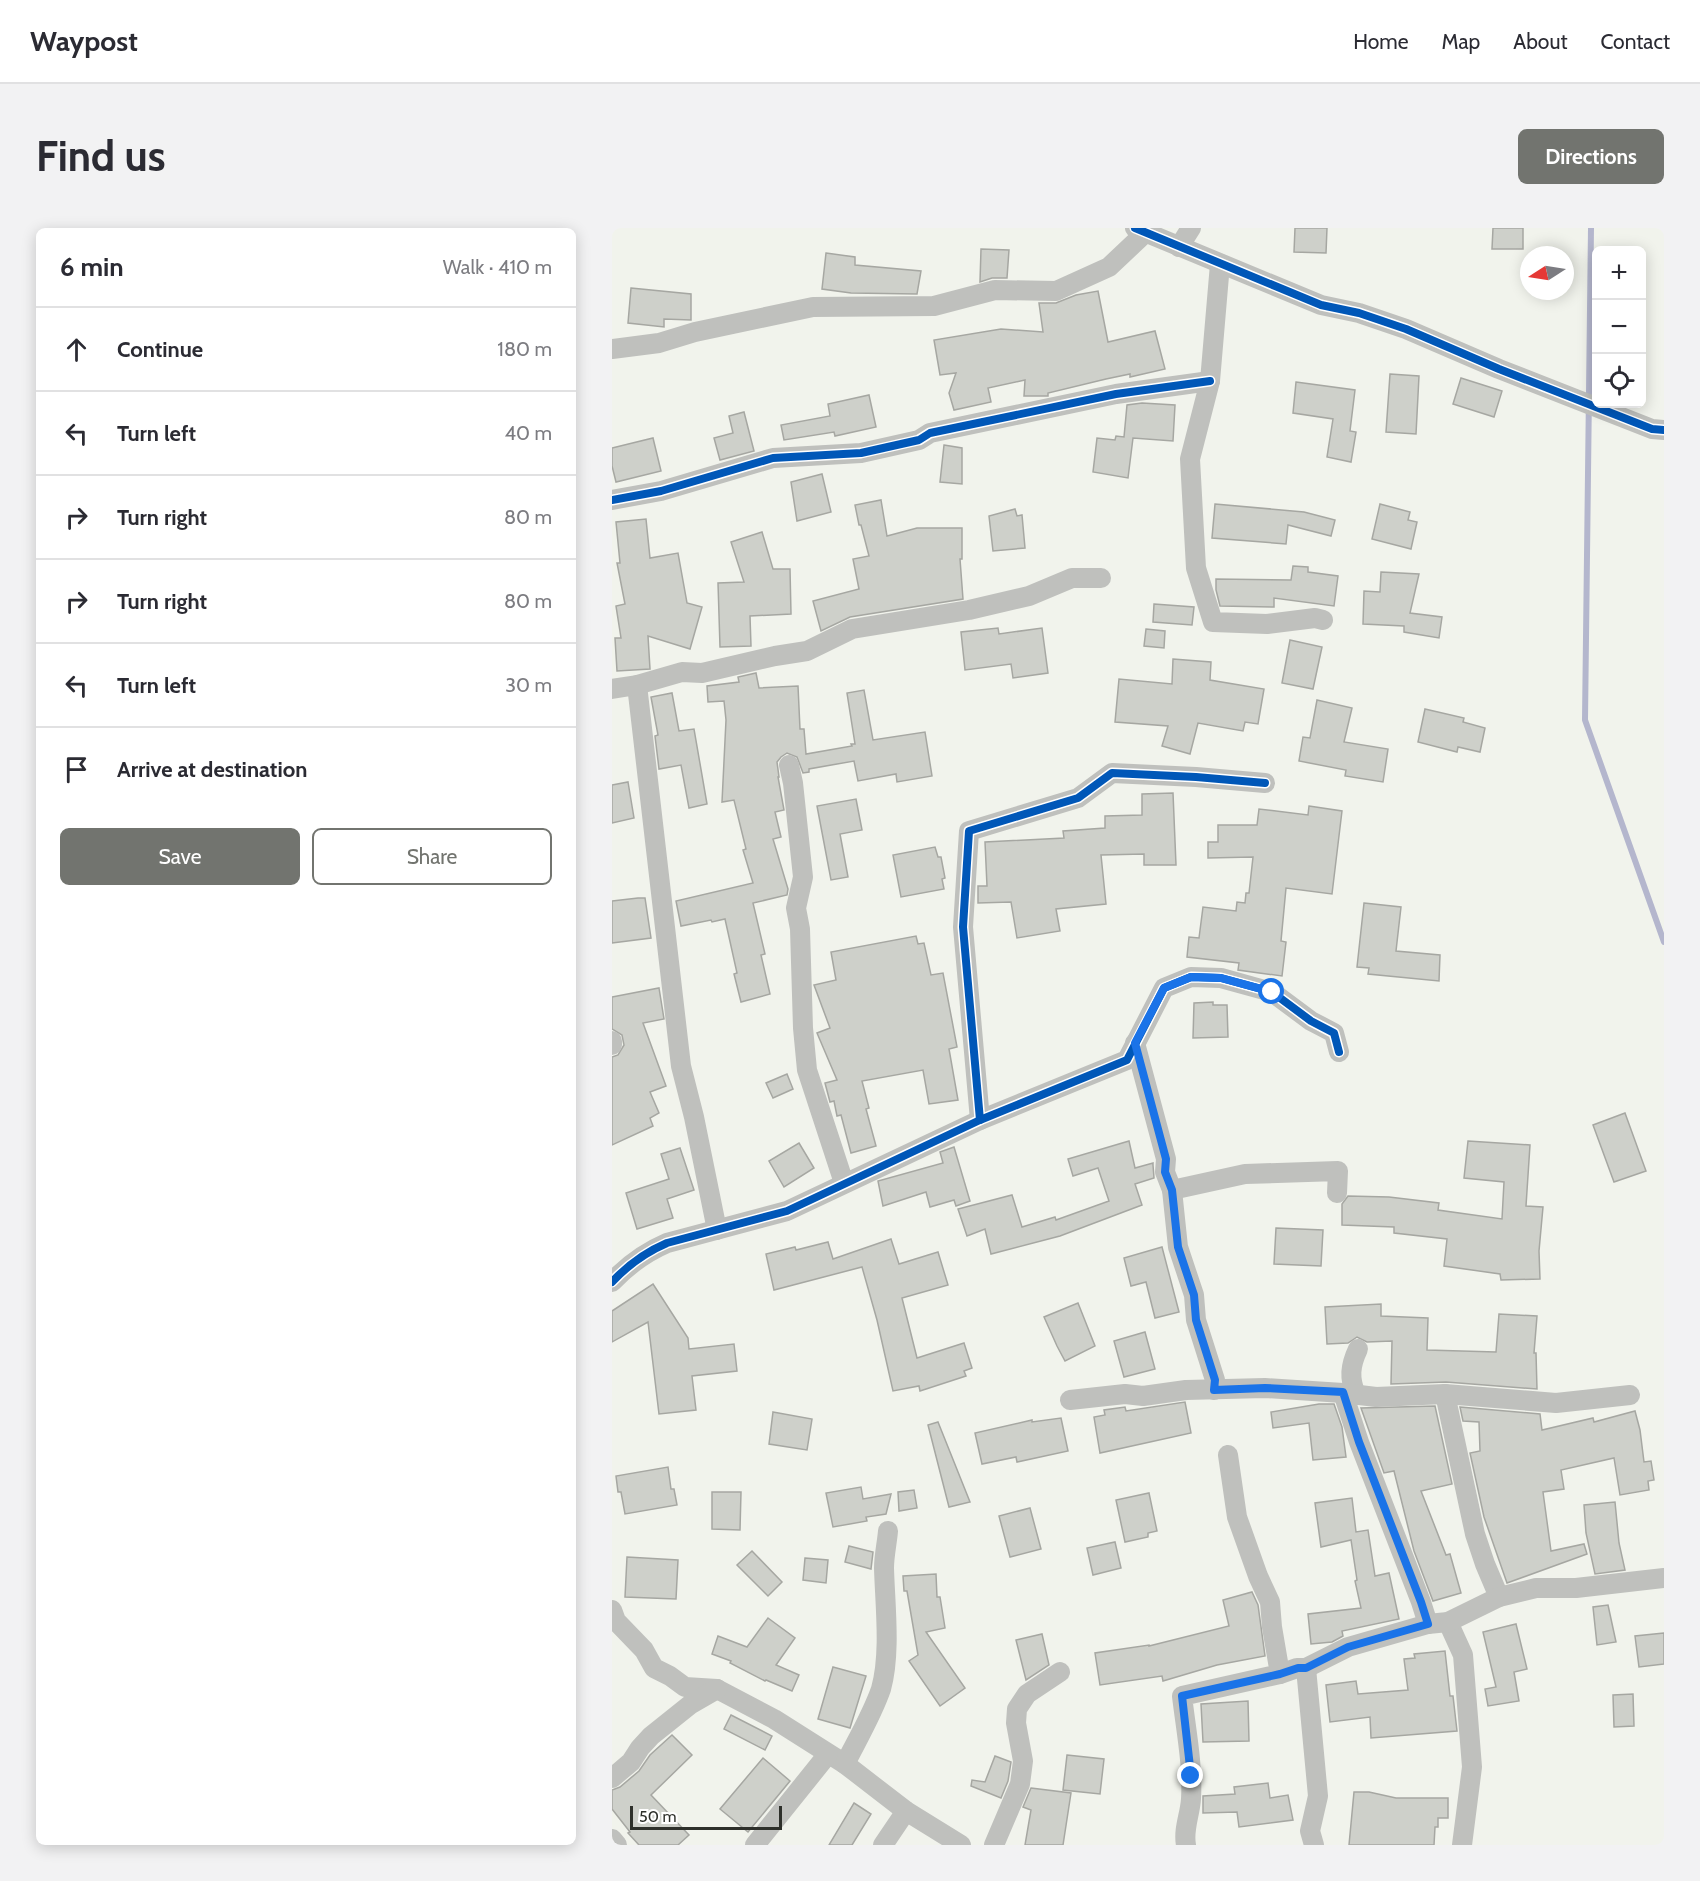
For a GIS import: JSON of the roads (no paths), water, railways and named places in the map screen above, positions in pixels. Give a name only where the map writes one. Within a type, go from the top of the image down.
[{"type":"street","points":[[1179,247],[1191,228]]},
{"type":"street","points":[[612,349],[659,343],[695,332],[813,308],[934,306],[994,290],[1056,291],[1109,267],[1140,230],[1321,305],[1406,329],[1652,429],[1664,430]]},
{"type":"street","points":[[1220,264],[1210,381],[1190,459],[1196,568],[1213,622],[1267,624],[1315,618],[1323,620]]},
{"type":"street","points":[[612,500],[661,490],[773,458],[861,453],[919,440],[930,433],[1062,405],[1116,394],[1210,381]]},
{"type":"street","points":[[612,689],[682,672],[702,674],[775,656],[807,651],[852,629],[931,617],[1029,596],[1072,578],[1101,578]]},
{"type":"street","points":[[637,684],[681,1066],[717,1230]]},
{"type":"street","points":[[789,765],[803,877],[796,908],[800,929],[803,1028],[807,1070],[844,1183]]},
{"type":"street","points":[[980,1120],[963,927],[969,831],[1078,798],[1112,773],[1265,783]]},
{"type":"street","points":[[612,1282],[648,1251],[667,1243],[787,1211],[980,1120],[1127,1060],[1164,988],[1191,977],[1221,978],[1272,992],[1311,1021],[1334,1033],[1339,1052]]},
{"type":"street","points":[[1135,1043],[1166,1159],[1165,1172],[1172,1190],[1178,1247],[1194,1295],[1196,1320],[1215,1380],[1214,1390]]},
{"type":"street","points":[[1172,1190],[1245,1174],[1338,1172],[1337,1193]]},
{"type":"street","points":[[1358,1349],[1350,1366],[1352,1385],[1350,1394],[1359,1442],[1428,1624]]},
{"type":"street","points":[[1070,1400],[1125,1394],[1143,1396],[1186,1390],[1265,1388],[1376,1397],[1445,1394],[1556,1403],[1630,1395]]},
{"type":"street","points":[[1445,1394],[1475,1534],[1499,1597]]},
{"type":"street","points":[[1228,1455],[1237,1517],[1270,1602],[1280,1674]]},
{"type":"street","points":[[755,1845],[837,1759],[867,1721],[881,1688],[887,1620],[884,1566],[888,1531]]},
{"type":"street","points":[[1186,1845],[1184,1836],[1191,1800],[1191,1776],[1182,1696],[1306,1668],[1348,1647],[1428,1624],[1448,1622],[1499,1597],[1536,1588],[1576,1588],[1664,1578]]},
{"type":"street","points":[[613,1618],[644,1650],[654,1668],[685,1687],[717,1689],[774,1719],[837,1759],[906,1811],[961,1845]]},
{"type":"street","points":[[1448,1622],[1463,1655],[1472,1767],[1462,1845]]},
{"type":"street","points":[[1306,1668],[1318,1796],[1310,1831],[1314,1845]]},
{"type":"street","points":[[994,1845],[1020,1784],[1023,1761],[1016,1723],[1017,1709],[1027,1694],[1060,1672]]},
{"type":"street","points":[[612,1778],[631,1762],[651,1736],[690,1704],[717,1689]]},
{"type":"street","points":[[882,1845],[906,1811]]},
{"type":"street","points":[[612,1839],[617,1845]]},
{"type":"waterway","points":[[1591,228],[1585,720],[1664,942]]}]
